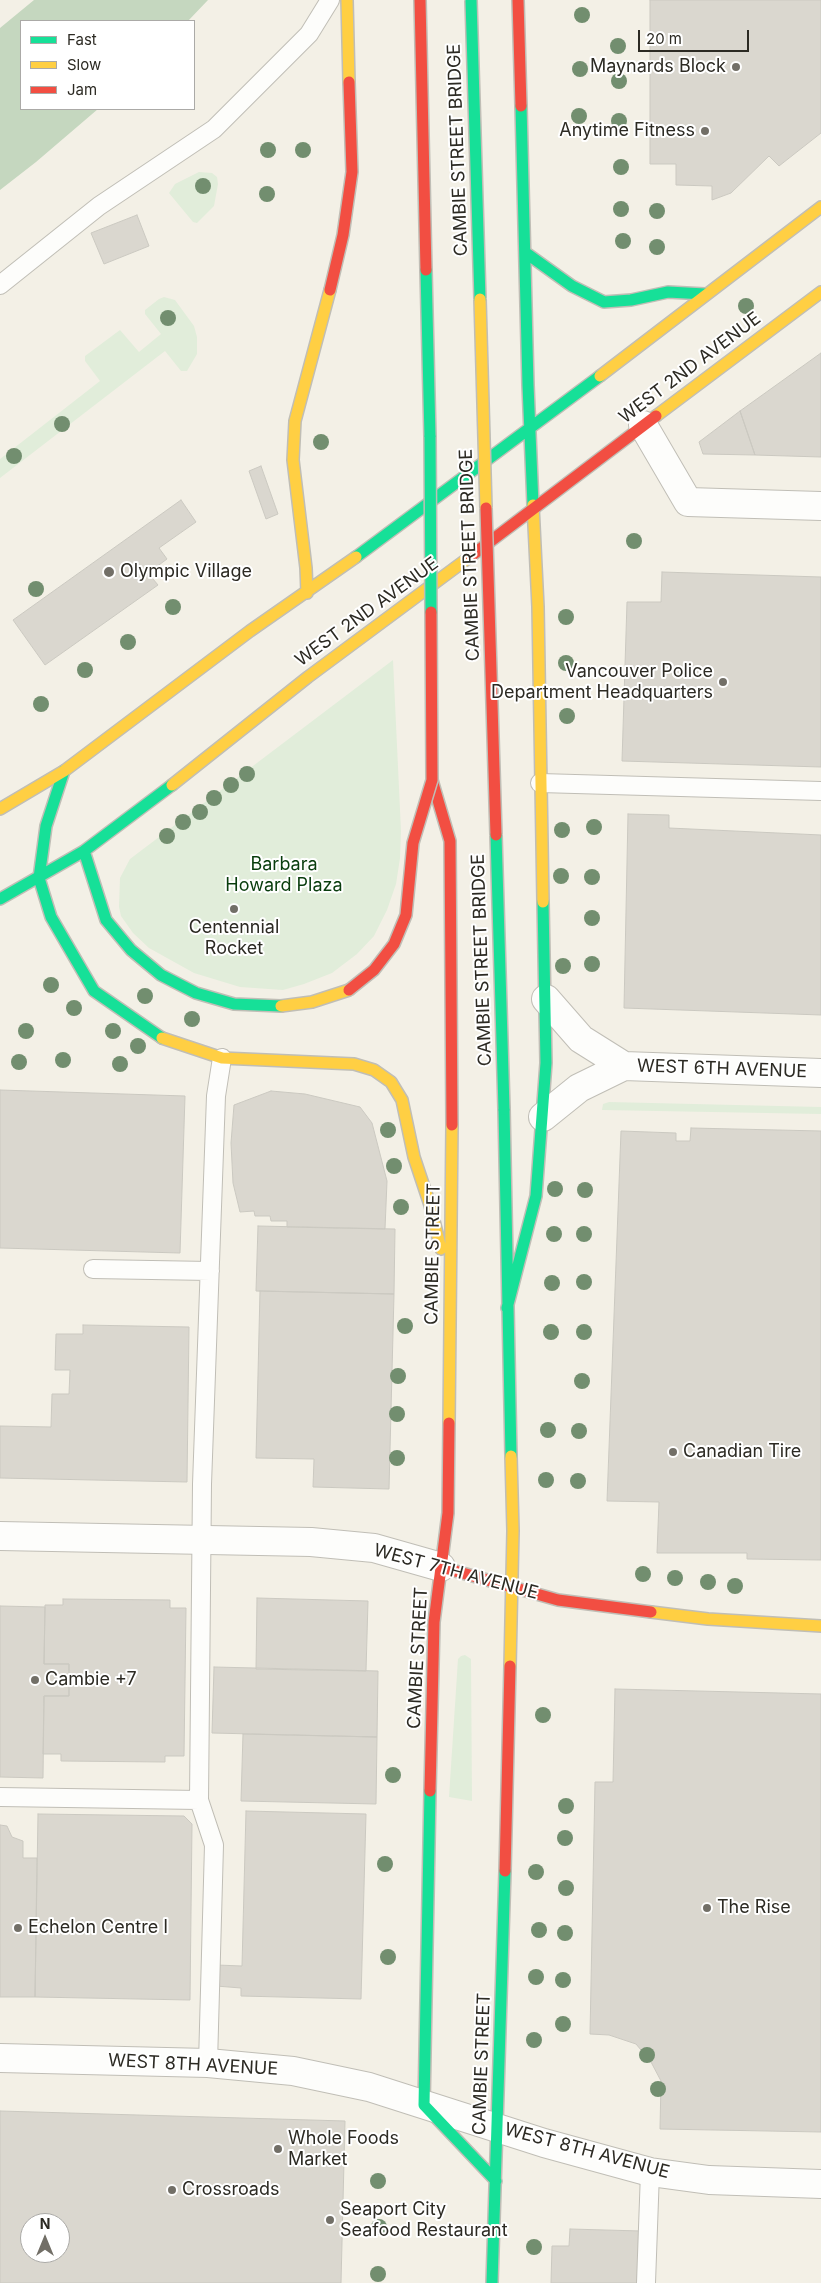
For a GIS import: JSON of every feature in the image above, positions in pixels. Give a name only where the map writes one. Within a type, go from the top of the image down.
[{"type":"main road","points":[[307,593],[306,568],[293,460],[295,421],[322,325],[339,253],[352,172],[347,0]]},
{"type":"main road","name":"CAMBIE STREET BRIDGE","points":[[420,0],[430,437],[432,780],[450,841],[451,1078]]},
{"type":"main road","name":"CAMBIE STREET BRIDGE","points":[[471,0],[504,1109]]},
{"type":"main road","points":[[507,1308],[536,1196],[543,1117],[546,999],[540,784],[538,607],[530,429],[518,0]]},
{"type":"main road","points":[[0,809],[64,770],[250,631],[307,593],[622,360],[704,294],[821,206]]},
{"type":"main road","points":[[526,253],[572,286],[604,302],[631,300],[668,292],[704,294]]},
{"type":"main road","name":"WEST 2ND AVENUE","points":[[0,899],[40,878],[84,851],[139,812],[308,677],[451,572],[821,292]]},
{"type":"main road","points":[[64,770],[46,826],[40,878],[51,917],[94,991],[157,1037],[222,1058],[354,1064],[374,1070],[391,1082],[402,1100],[414,1157],[430,1205],[449,1284]]},
{"type":"main road","points":[[84,851],[106,920],[131,950],[161,975],[196,994],[234,1004],[273,1007],[312,1002],[349,990],[374,970],[394,944],[406,915],[413,843],[432,780]]},
{"type":"main road","name":"CAMBIE STREET","points":[[451,1078],[448,1513],[434,1622],[424,2105],[496,2181]]},
{"type":"main road","name":"CAMBIE STREET","points":[[492,2283],[498,2128],[510,1587],[513,1530],[504,1109]]},
{"type":"main road","name":"WEST 7TH AVENUE","points":[[441,1567],[510,1587],[574,1602],[708,1619],[821,1626]]},
{"type":"street","points":[[643,425],[688,502],[821,506]]},
{"type":"street","name":"WEST 6TH AVENUE","points":[[546,999],[581,1039],[624,1066]]},
{"type":"street","name":"WEST 6TH AVENUE","points":[[543,1117],[579,1088],[624,1066],[821,1073]]},
{"type":"street","name":"WEST 7TH AVENUE","points":[[0,1536],[311,1542],[374,1548],[441,1567]]},
{"type":"street","name":"WEST 8TH AVENUE","points":[[0,2058],[208,2063],[293,2071],[335,2079],[650,2172],[709,2180],[821,2184]]},
{"type":"lane","points":[[0,286],[99,206],[214,129],[309,34],[330,0]]},
{"type":"lane","points":[[540,784],[821,791]]},
{"type":"lane","points":[[208,2063],[214,1845],[200,1800],[202,1540],[216,1096],[222,1058]]},
{"type":"lane","points":[[93,1269],[210,1271]]},
{"type":"lane","points":[[0,1797],[200,1800]]},
{"type":"lane","points":[[646,2283],[650,2172]]},
{"type":"green space","points":[[34,0],[208,0],[189,20],[20,20],[20,110],[97,110],[0,190],[0,28]]},
{"type":"green space","points":[[199,172],[212,173],[217,177],[218,184],[214,206],[197,223],[193,222],[169,193],[175,184]]},
{"type":"green space","points":[[164,297],[175,300],[194,326],[197,337],[197,354],[187,371],[181,371],[165,351],[0,478],[0,459],[100,381],[85,361],[85,356],[120,330],[139,352],[161,334],[145,314],[145,310]]},
{"type":"green space","name":"Barbara Howard Plaza","points":[[393,660],[401,831],[400,858],[396,884],[387,910],[374,936],[357,954],[332,973],[283,990],[240,987],[194,973],[149,948],[133,933],[121,916],[119,907],[120,878],[130,859]]},
{"type":"green space","points":[[609,1102],[821,1107],[821,1114],[602,1110],[603,1104]]},
{"type":"green space","points":[[465,1655],[471,1659],[472,1801],[449,1797],[458,1659]]},
{"type":"building","name":"Maynards Block","points":[[650,0],[821,0],[821,133],[779,166],[769,156],[731,193],[712,200],[712,186],[676,185],[676,164],[650,164]]},
{"type":"building","points":[[137,215],[149,246],[104,264],[91,233]]},
{"type":"building","points":[[821,353],[821,457],[755,455],[740,411]]},
{"type":"building","points":[[740,411],[755,455],[703,454],[699,442]]},
{"type":"building","points":[[261,466],[278,514],[266,519],[249,471]]},
{"type":"building","points":[[181,500],[196,522],[159,548],[167,559],[148,573],[158,585],[45,665],[13,620]]},
{"type":"building","name":"Vancouver Police Department Headquarters","points":[[662,572],[821,577],[821,767],[622,761],[627,602],[661,602]]},
{"type":"building","points":[[628,814],[669,815],[669,828],[821,835],[821,1015],[624,1008]]},
{"type":"building","points":[[0,1090],[185,1096],[180,1253],[0,1248]]},
{"type":"building","points":[[271,1091],[305,1094],[360,1107],[372,1123],[387,1181],[385,1229],[287,1227],[287,1221],[271,1221],[270,1216],[255,1216],[254,1211],[240,1212],[233,1183],[231,1143],[234,1105]]},
{"type":"building","points":[[691,1128],[821,1131],[821,1560],[747,1559],[747,1553],[657,1553],[659,1502],[607,1501],[621,1131],[676,1133],[676,1141],[690,1141]]},
{"type":"building","points":[[258,1226],[395,1229],[394,1294],[256,1291]]},
{"type":"building","points":[[260,1291],[394,1294],[389,1489],[313,1487],[314,1459],[256,1458]]},
{"type":"building","points":[[83,1325],[189,1327],[187,1482],[0,1478],[0,1426],[51,1427],[52,1394],[69,1394],[70,1370],[55,1370],[56,1334],[83,1334]]},
{"type":"building","points":[[257,1598],[368,1601],[366,1671],[256,1669]]},
{"type":"building","points":[[63,1599],[170,1600],[170,1608],[186,1608],[184,1756],[165,1756],[165,1762],[61,1761],[61,1754],[43,1754],[44,1696],[69,1696],[69,1664],[44,1664],[45,1605],[63,1605]]},
{"type":"building","name":"Cambie +7","points":[[0,1606],[45,1607],[44,1664],[69,1664],[69,1696],[44,1696],[43,1778],[0,1777]]},
{"type":"building","points":[[214,1667],[378,1671],[377,1737],[212,1733]]},
{"type":"building","name":"The Rise","points":[[615,1689],[821,1694],[821,2132],[660,2129],[661,2081],[651,2062],[636,2044],[609,2035],[590,2034],[595,1782],[613,1782]]},
{"type":"building","points":[[243,1734],[377,1737],[376,1804],[241,1801]]},
{"type":"building","points":[[246,1811],[366,1814],[361,1999],[241,1996],[241,1988],[216,1986],[217,1965],[242,1966]]},
{"type":"building","points":[[38,1814],[184,1816],[192,1824],[190,2000],[35,1997]]},
{"type":"building","name":"Echelon Centre I","points":[[0,1825],[7,1826],[12,1837],[23,1841],[23,1858],[37,1858],[35,1997],[0,1997]]},
{"type":"building","name":"Crossroads","points":[[0,2111],[345,2121],[341,2283],[0,2283]]},
{"type":"building","points":[[570,2229],[641,2231],[639,2283],[551,2283],[552,2246],[569,2246]]},
{"type":"traffic: fast","points":[[471,0],[480,299]]},
{"type":"traffic: fast","points":[[521,106],[533,505]]},
{"type":"traffic: fast","points":[[526,253],[572,286],[604,302],[631,300],[668,292],[705,294]]},
{"type":"traffic: fast","points":[[426,270],[430,437]]},
{"type":"traffic: fast","points":[[356,557],[600,376]]},
{"type":"traffic: fast","points":[[430,437],[431,612]]},
{"type":"traffic: fast","points":[[64,771],[46,826],[39,878],[51,917],[94,991],[162,1038]]},
{"type":"traffic: fast","points":[[0,899],[84,851],[172,785]]},
{"type":"traffic: fast","points":[[496,835],[504,1109]]},
{"type":"traffic: fast","points":[[84,851],[106,920],[131,950],[161,975],[196,993],[234,1004],[281,1006]]},
{"type":"traffic: fast","points":[[507,1308],[536,1196],[546,1063],[543,902]]},
{"type":"traffic: fast","points":[[504,1109],[511,1456]]},
{"type":"traffic: fast","points":[[430,1791],[424,2105],[496,2181]]},
{"type":"traffic: fast","points":[[492,2283],[505,1871]]},
{"type":"traffic: slow","points":[[347,0],[349,82]]},
{"type":"traffic: slow","points":[[600,376],[821,207]]},
{"type":"traffic: slow","points":[[307,593],[306,568],[293,460],[295,421],[330,290]]},
{"type":"traffic: slow","points":[[656,416],[821,292]]},
{"type":"traffic: slow","points":[[480,299],[486,508]]},
{"type":"traffic: slow","points":[[533,505],[538,607],[543,902]]},
{"type":"traffic: slow","points":[[172,785],[308,677],[471,556]]},
{"type":"traffic: slow","points":[[0,809],[64,771],[250,631],[356,557]]},
{"type":"traffic: slow","points":[[281,1006],[312,1002],[349,990]]},
{"type":"traffic: slow","points":[[162,1038],[222,1058],[354,1064],[374,1070],[391,1082],[402,1100],[414,1157],[430,1205],[441,1249]]},
{"type":"traffic: slow","points":[[449,1423],[452,1125]]},
{"type":"traffic: slow","points":[[510,1666],[513,1531],[511,1456]]},
{"type":"traffic: slow","points":[[651,1612],[708,1619],[821,1626]]},
{"type":"traffic: jam","points":[[420,0],[426,270]]},
{"type":"traffic: jam","points":[[518,0],[521,106]]},
{"type":"traffic: jam","points":[[330,290],[343,235],[352,172],[349,82]]},
{"type":"traffic: jam","points":[[471,556],[656,416]]},
{"type":"traffic: jam","points":[[486,508],[496,835]]},
{"type":"traffic: jam","points":[[349,990],[374,970],[394,944],[406,915],[413,843],[432,780],[431,612]]},
{"type":"traffic: jam","points":[[432,780],[450,841],[452,1125]]},
{"type":"traffic: jam","points":[[430,1791],[434,1622],[448,1513],[449,1423]]},
{"type":"traffic: jam","points":[[441,1567],[558,1600],[651,1612]]},
{"type":"traffic: jam","points":[[505,1871],[510,1666]]},
{"type":"place","name":"Maynards Block","points":[[736,67]]},
{"type":"place","name":"Anytime Fitness","points":[[705,131]]},
{"type":"place","name":"Olympic Village","points":[[109,572]]},
{"type":"place","name":"Vancouver Police Department Headquarters","points":[[723,682]]},
{"type":"place","name":"Centennial Rocket","points":[[234,909]]},
{"type":"place","name":"Canadian Tire","points":[[673,1452]]},
{"type":"place","name":"Cambie +7","points":[[35,1680]]},
{"type":"place","name":"The Rise","points":[[707,1908]]},
{"type":"place","name":"Echelon Centre I","points":[[18,1928]]},
{"type":"place","name":"Whole Foods Market","points":[[278,2149]]},
{"type":"place","name":"Crossroads","points":[[172,2190]]},
{"type":"place","name":"Seaport City Seafood Restaurant","points":[[330,2220]]}]
